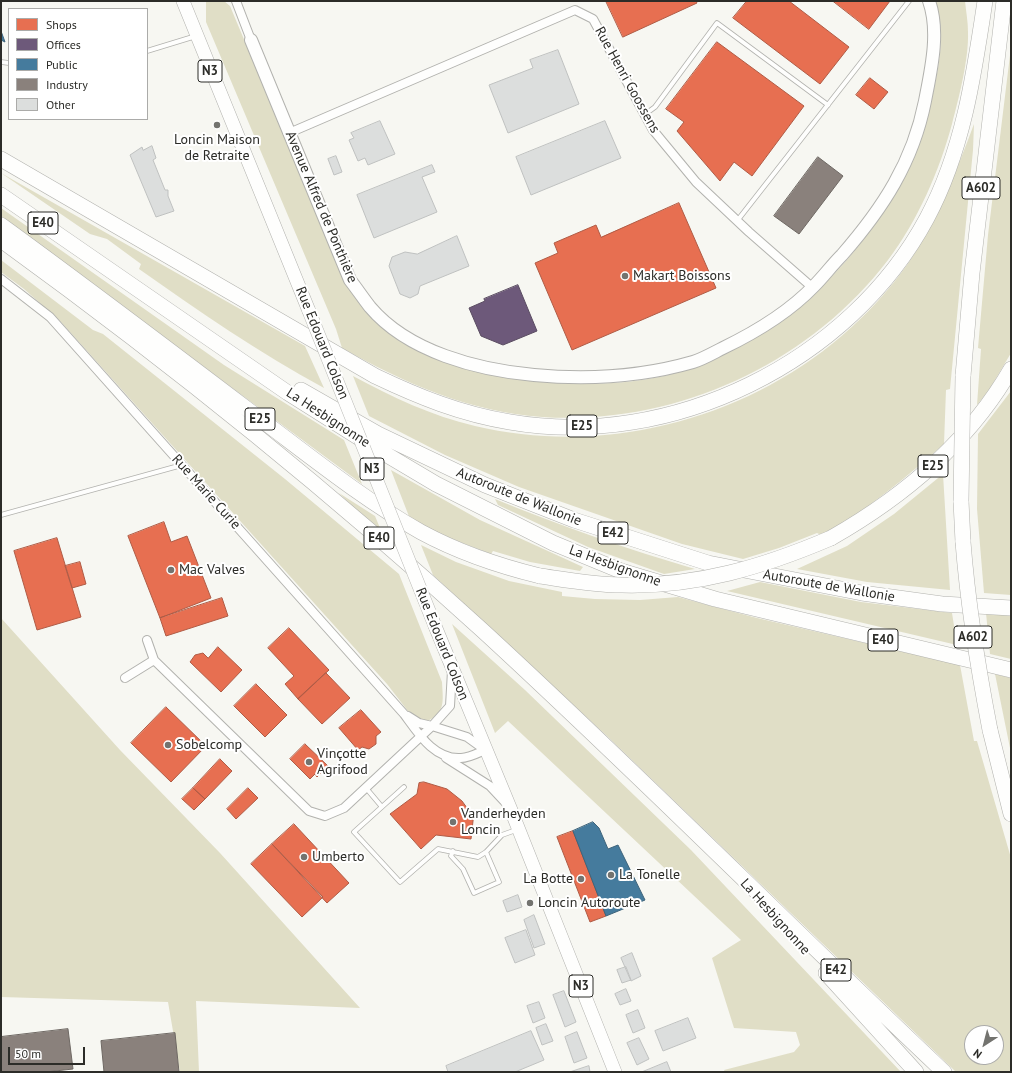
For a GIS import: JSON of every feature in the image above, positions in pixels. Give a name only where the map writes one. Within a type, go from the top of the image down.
[{"type":"highway","name":"E25","points":[[1,159],[375,376],[422,398],[467,413],[511,422],[551,426],[602,425],[654,418],[727,396],[784,367],[814,347],[841,324],[889,275],[927,217],[957,143],[968,104],[985,1]]},
{"type":"highway","name":"A602","points":[[1004,1],[972,273],[963,376],[961,501],[968,602],[978,668],[990,730],[1011,814]]},
{"type":"highway","name":"E40","points":[[1,195],[257,370]]},
{"type":"highway","name":"E25","points":[[1,225],[75,278],[361,493],[422,532],[468,554],[519,571],[580,582],[621,585],[662,584],[739,572],[780,559],[831,538],[864,519],[895,498],[930,469],[962,436],[989,402],[1011,369]]},
{"type":"highway","name":"E40","points":[[1,240],[67,288],[182,377],[356,518],[483,631],[730,868]]},
{"type":"highway","name":"Autoroute de Wallonie","points":[[257,370],[294,386],[378,434],[472,479],[574,520],[638,542],[708,564],[862,593],[942,604],[1011,608]]},
{"type":"highway","name":"La Hesbignonne","points":[[257,370],[288,393],[365,442],[436,484],[553,543],[607,565],[715,599],[1011,670]]},
{"type":"highway","name":"La Hesbignonne","points":[[730,868],[916,1072]]},
{"type":"highway","name":"E42","points":[[730,868],[944,1072]]},
{"type":"main road","name":"Rue Edouard Colson","points":[[183,1],[196,36],[310,311],[452,670],[511,810]]},
{"type":"main road","name":"N3","points":[[511,810],[615,1072]]},
{"type":"street","name":"Avenue Alfred de Ponthière","points":[[236,1],[289,134],[350,280],[371,308],[396,330],[432,351],[467,364],[509,373],[555,377],[611,377],[654,372],[695,361],[739,340],[777,316],[813,288],[859,235],[883,204],[902,170],[920,126],[929,80],[934,34],[933,12],[929,1]]},
{"type":"street","name":"Rue Henri Goossens","points":[[289,134],[575,10],[593,19],[652,130],[696,182],[737,221],[813,288]]},
{"type":"street","name":"Rue Marie Curie","points":[[1,279],[50,317],[404,714],[422,737],[440,755],[490,786],[511,810]]},
{"type":"street","points":[[148,640],[154,660],[309,811],[325,816],[344,808],[422,737],[426,730],[432,726],[450,706],[452,670]]},
{"type":"street","points":[[125,678],[154,660]]},
{"type":"street","points":[[404,714],[419,723],[467,737],[485,750]]},
{"type":"street","points":[[440,755],[461,758],[485,750]]},
{"type":"lane","points":[[737,221],[909,1]]},
{"type":"lane","points":[[644,115],[655,107],[718,23],[828,105]]},
{"type":"lane","points":[[148,51],[196,36]]},
{"type":"lane","points":[[1,515],[182,465]]},
{"type":"lane","points":[[404,787],[354,832],[400,882],[438,848],[478,857],[486,852],[502,835],[519,829]]},
{"type":"lane","points":[[366,788],[382,807]]},
{"type":"lane","points":[[453,852],[451,856],[463,869],[474,893],[499,882],[486,852]]},
{"type":"shaded area","points":[[206,1],[224,1],[230,6],[344,278],[358,301],[455,364],[480,372],[509,378],[575,384],[641,380],[670,374],[695,366],[709,359],[803,300],[819,288],[855,251],[872,228],[888,203],[914,152],[924,127],[931,103],[939,65],[941,39],[939,13],[935,1],[965,1],[968,24],[968,43],[963,78],[947,142],[934,178],[918,212],[899,245],[888,260],[856,297],[819,330],[778,358],[734,381],[688,399],[640,411],[591,417],[542,417],[489,409],[438,394],[389,373],[342,348],[336,329],[206,22]]},
{"type":"shaded area","points":[[1011,47],[1011,353],[989,390],[977,405],[981,349],[978,348],[988,235]]},
{"type":"shaded area","points":[[974,124],[973,150],[950,389],[946,390],[944,444],[870,505],[838,526],[821,535],[817,533],[779,548],[743,559],[682,544],[519,487],[445,455],[369,416],[353,376],[397,398],[443,417],[475,426],[536,435],[598,436],[658,427],[717,409],[773,384],[824,350],[870,310],[909,262],[938,212]]},
{"type":"shaded area","points":[[1,173],[305,346],[324,388],[276,361],[230,331],[139,269],[141,264],[107,239],[90,234]]},
{"type":"shaded area","points":[[1,208],[224,365],[344,440],[362,484],[1,217]]},
{"type":"shaded area","points":[[1,260],[93,330],[103,334],[285,479],[399,574],[442,682],[443,701],[437,714],[426,722],[411,715],[387,684],[60,321],[24,289],[1,272]]},
{"type":"shaded area","points":[[1011,391],[1011,595],[984,593],[977,509],[978,434]]},
{"type":"shaded area","points":[[391,470],[480,520],[583,567],[580,571],[530,562],[493,551],[491,554],[447,537],[410,519]]},
{"type":"shaded area","points":[[943,474],[950,590],[867,582],[797,569],[847,546],[894,514]]},
{"type":"shaded area","points":[[339,493],[375,516],[382,533],[367,522]]},
{"type":"shaded area","points":[[495,499],[594,537],[695,569],[664,574],[588,547],[498,505]]},
{"type":"shaded area","points":[[421,545],[456,562],[509,581],[562,592],[562,596],[595,599],[640,600],[678,597],[757,618],[960,665],[974,741],[977,741],[1011,858],[1011,1072],[956,1072],[608,737],[433,575]]},
{"type":"shaded area","points":[[760,582],[861,602],[952,613],[957,645],[727,591]]},
{"type":"shaded area","points":[[986,613],[1011,614],[1011,659],[990,654]]},
{"type":"shaded area","points":[[1,618],[120,750],[220,853],[360,1008],[196,1001],[199,1072],[180,1072],[168,1002],[1,997]]},
{"type":"shaded area","points":[[452,624],[525,690],[691,850],[901,1072],[725,1072],[724,1070],[794,1052],[800,1045],[796,1032],[734,1028],[712,958],[741,940],[508,721],[495,733]]},
{"type":"shaded area","points":[[995,674],[1011,678],[1011,753]]},
{"type":"building: Shops","points":[[606,1],[696,1],[697,3],[623,37]]},
{"type":"building: Shops","points":[[747,1],[789,1],[849,47],[820,84],[733,18]]},
{"type":"building: Shops","points":[[833,1],[890,1],[869,29]]},
{"type":"building: Shops","points":[[717,42],[804,106],[752,176],[734,162],[720,181],[677,131],[684,122],[666,109]]},
{"type":"building: Shops","points":[[870,78],[888,92],[874,109],[856,95]]},
{"type":"building: Shops","name":"Makart Boissons","points":[[679,203],[716,288],[572,350],[535,263],[558,253],[554,243],[596,225],[601,237]]},
{"type":"building: Shops","name":"Mac Valves","points":[[164,522],[171,542],[187,536],[211,598],[160,618],[128,536]]},
{"type":"building: Shops","points":[[57,538],[81,617],[37,630],[14,551]]},
{"type":"building: Shops","points":[[80,562],[86,584],[72,588],[65,566]]},
{"type":"building: Shops","points":[[222,598],[228,616],[166,636],[160,618]]},
{"type":"building: Shops","points":[[289,628],[329,670],[298,699],[285,684],[294,676],[268,648]]},
{"type":"building: Shops","points":[[218,647],[242,670],[221,692],[190,662],[195,655],[203,653],[208,658]]},
{"type":"building: Shops","points":[[326,673],[350,698],[322,724],[298,699]]},
{"type":"building: Shops","name":"Sobelcomp","points":[[256,684],[287,715],[265,737],[234,706]]},
{"type":"building: Shops","name":"Sobelcomp","points":[[166,707],[206,746],[171,782],[131,743]]},
{"type":"building: Shops","points":[[361,710],[381,732],[376,736],[376,744],[369,749],[362,747],[358,750],[339,728]]},
{"type":"building: Shops","name":"Vinçotte Agrifood","points":[[305,744],[328,766],[317,777],[315,774],[310,779],[290,759]]},
{"type":"building: Shops","points":[[220,759],[232,771],[205,799],[193,788]]},
{"type":"building: Shops","points":[[424,782],[447,789],[462,801],[470,812],[474,812],[471,839],[436,835],[421,849],[390,814],[417,794],[419,783]]},
{"type":"building: Shops","points":[[193,788],[205,799],[194,810],[182,799]]},
{"type":"building: Shops","points":[[248,788],[258,798],[236,819],[227,809]]},
{"type":"building: Shops","points":[[294,824],[349,883],[327,903],[272,844]]},
{"type":"building: Shops","points":[[573,831],[606,916],[590,922],[557,837]]},
{"type":"building: Shops","points":[[272,844],[323,897],[302,917],[251,864]]},
{"type":"building: Offices","points":[[518,285],[537,331],[503,345],[481,336],[469,308],[485,301],[484,299]]},
{"type":"building: Public","points":[[1,31],[5,42],[1,40]]},
{"type":"building: Public","name":"La Tonelle","points":[[593,822],[599,828],[608,849],[618,845],[645,900],[606,916],[573,831]]},
{"type":"building: Industry","points":[[818,157],[843,176],[799,234],[774,216]]},
{"type":"building: Industry","points":[[68,1029],[73,1069],[46,1072],[1,1072],[1,1037]]},
{"type":"building: Industry","points":[[175,1033],[179,1072],[104,1072],[101,1041]]},
{"type":"building: Other","points":[[558,50],[579,104],[508,133],[489,85],[533,68],[530,60]]},
{"type":"building: Other","points":[[380,121],[395,154],[368,165],[365,158],[358,161],[349,140],[354,138],[351,133]]},
{"type":"building: Other","points":[[605,121],[621,158],[531,195],[516,157]]},
{"type":"building: Other","points":[[152,146],[156,158],[153,160],[165,190],[168,190],[168,196],[174,211],[156,217],[130,155],[142,147],[143,150]]},
{"type":"building: Other","points":[[336,156],[342,172],[334,175],[328,159]]},
{"type":"building: Other","points":[[432,165],[435,172],[422,177],[437,212],[374,238],[357,195]]},
{"type":"building: Other","points":[[457,236],[469,266],[420,286],[418,294],[410,298],[400,294],[389,266],[392,257],[405,252],[417,254]]},
{"type":"building: Other","points":[[518,895],[522,907],[507,912],[503,901]]},
{"type":"building: Other","points":[[534,915],[545,944],[534,948],[524,920]]},
{"type":"building: Other","points":[[526,930],[535,955],[515,963],[505,938]]},
{"type":"building: Other","points":[[632,953],[641,976],[631,981],[621,958]]},
{"type":"building: Other","points":[[626,967],[631,980],[622,983],[617,970]]},
{"type":"building: Other","points":[[626,989],[631,1001],[620,1005],[615,994]]},
{"type":"building: Other","points":[[564,991],[576,1022],[565,1027],[553,995]]},
{"type":"building: Other","points":[[539,1002],[545,1018],[533,1023],[527,1006]]},
{"type":"building: Other","points":[[638,1010],[645,1028],[633,1033],[626,1015]]},
{"type":"building: Other","points":[[688,1018],[696,1038],[663,1051],[655,1031]]},
{"type":"building: Other","points":[[546,1024],[553,1041],[542,1045],[536,1028]]},
{"type":"building: Other","points":[[531,1031],[544,1060],[515,1072],[448,1072],[446,1066]]},
{"type":"building: Other","points":[[577,1032],[587,1058],[574,1063],[565,1037]]},
{"type":"building: Other","points":[[639,1038],[649,1059],[637,1065],[627,1043]]},
{"type":"building: Other","points":[[667,1062],[671,1072],[642,1072]]},
{"type":"building: Other","points":[[589,1066],[590,1072],[570,1072]]},
{"type":"place","name":"Loncin Maison de Retraite","points":[[217,125]]},
{"type":"place","name":"Makart Boissons","points":[[625,276]]},
{"type":"place","name":"Mac Valves","points":[[171,570]]},
{"type":"place","name":"Sobelcomp","points":[[168,745]]},
{"type":"place","name":"Vinçotte Agrifood","points":[[309,762]]},
{"type":"place","name":"Vanderheyden Loncin","points":[[453,822]]},
{"type":"place","name":"Umberto","points":[[304,857]]},
{"type":"place","name":"La Tonelle","points":[[611,875]]},
{"type":"place","name":"La Botte","points":[[581,879]]},
{"type":"place","name":"Loncin Autoroute","points":[[530,903]]}]
